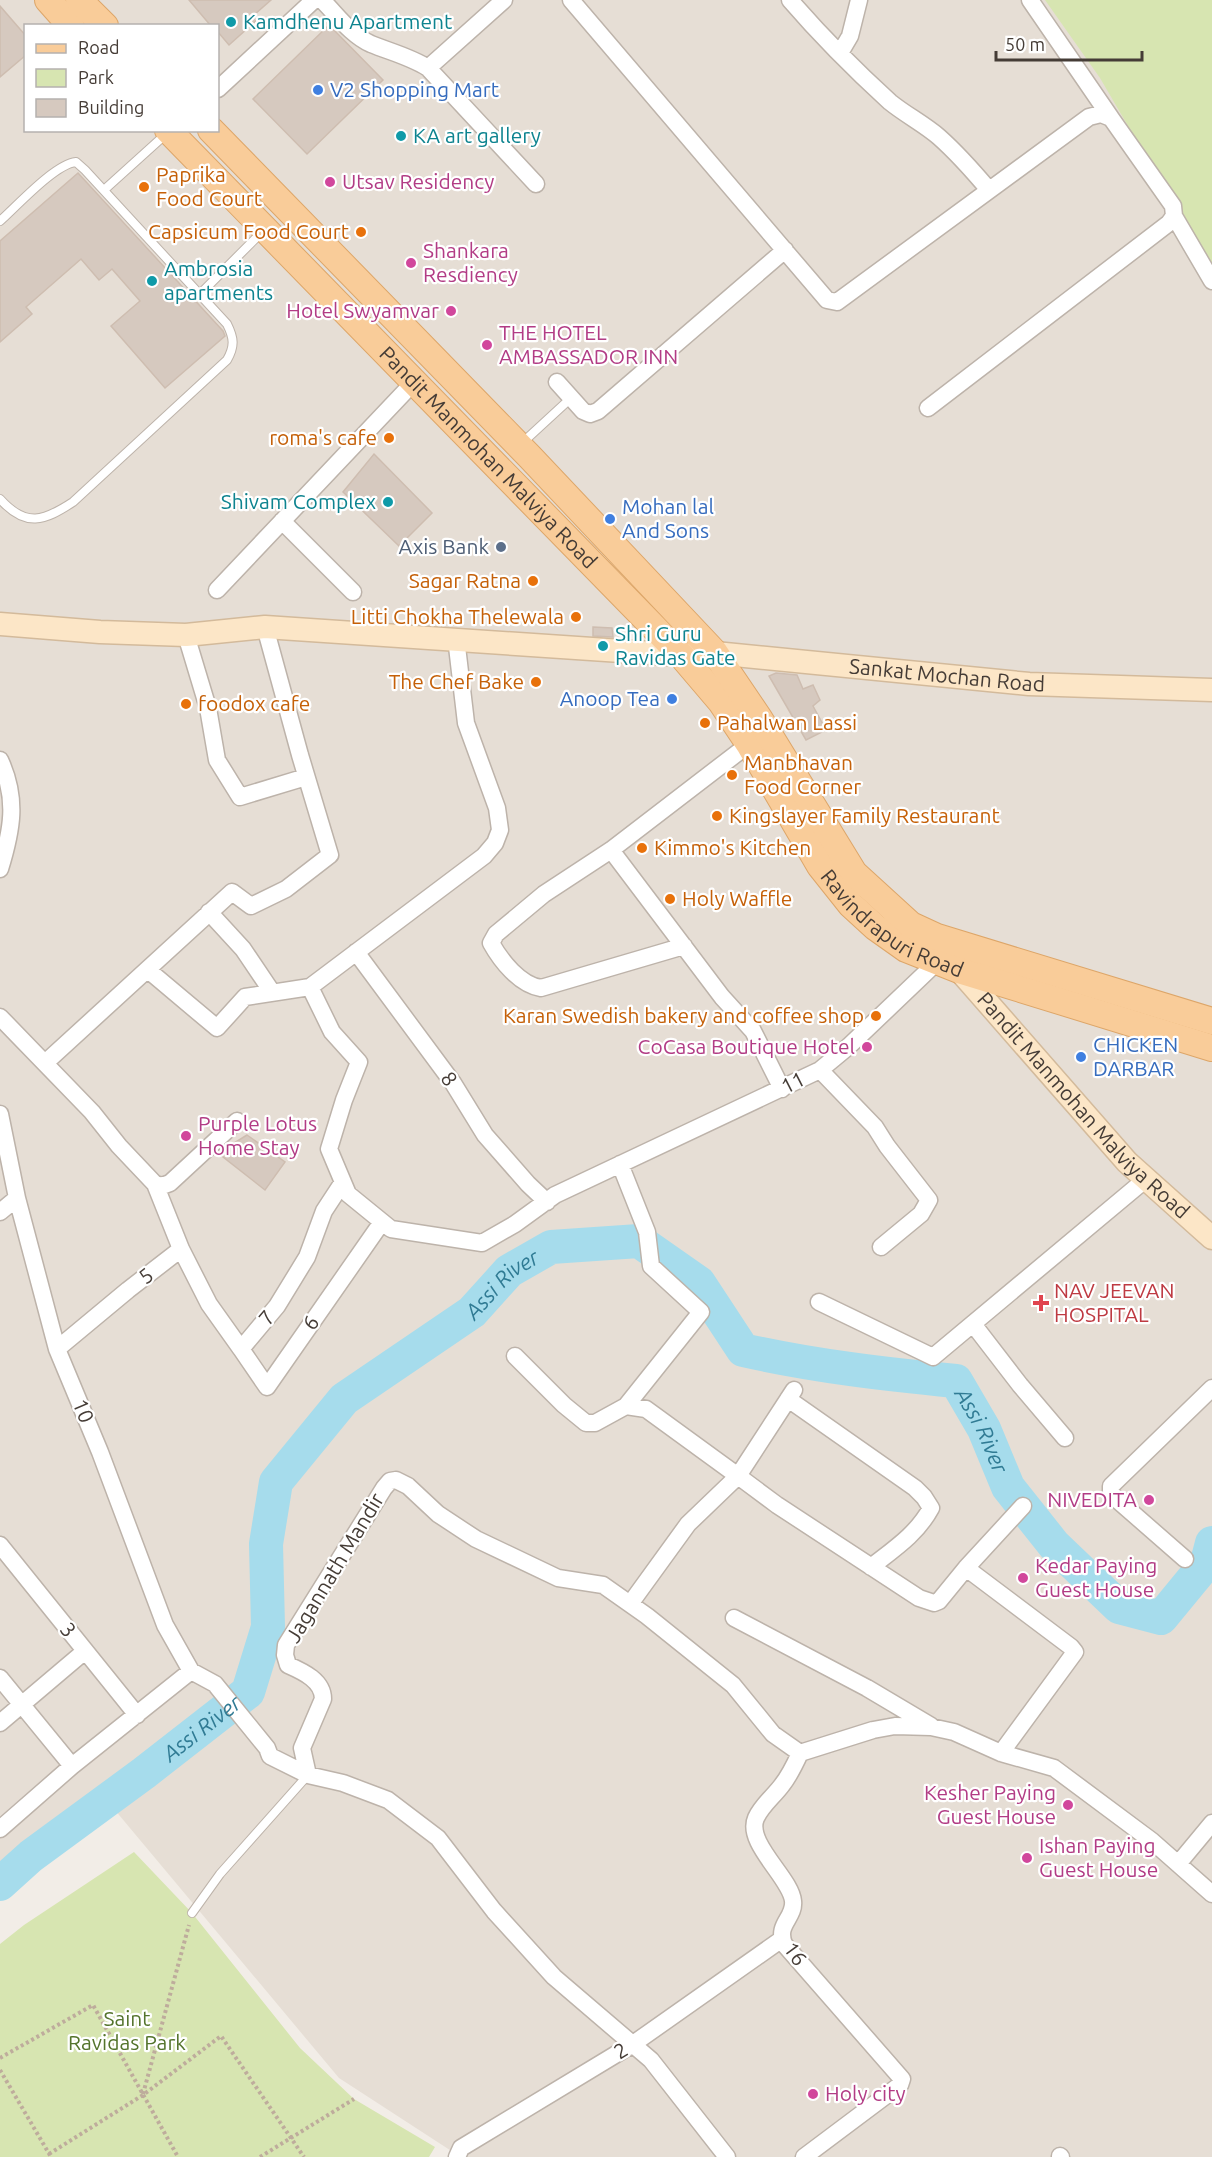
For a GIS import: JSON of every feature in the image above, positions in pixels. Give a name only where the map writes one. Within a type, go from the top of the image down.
[{"type":"main road","points":[[48,0],[69,24]]},
{"type":"main road","points":[[79,0],[103,24]]},
{"type":"main road","name":"Pandit Manmohan Malviya Road","points":[[170,132],[681,655]]},
{"type":"main road","name":"Ravindrapuri Road","points":[[213,132],[519,446],[715,653],[759,718],[854,873],[911,925],[937,937],[1212,1021]]},
{"type":"main road","name":"Ravindrapuri Road","points":[[681,655],[721,702],[749,744],[820,866],[851,905],[875,927],[906,949],[948,966],[1212,1047]]},
{"type":"street","points":[[219,88],[314,0]]},
{"type":"street","points":[[322,0],[356,35],[370,43],[417,60],[428,68],[536,184]]},
{"type":"street","points":[[428,68],[504,0]]},
{"type":"street","points":[[571,0],[820,293],[828,300],[837,302],[1089,117],[1101,114],[1111,118]]},
{"type":"street","points":[[790,0],[840,53],[898,108],[937,135],[989,190]]},
{"type":"street","points":[[840,53],[850,36],[859,0]]},
{"type":"street","points":[[1030,0],[1173,206],[1174,216],[1212,281]]},
{"type":"street","points":[[928,408],[1169,224],[1174,216]]},
{"type":"street","points":[[557,382],[583,411],[590,414],[598,411],[785,250]]},
{"type":"street","points":[[217,590],[414,382]]},
{"type":"street","points":[[282,521],[353,592]]},
{"type":"street","name":"Sankat Mochan Road","points":[[0,624],[100,632],[186,635],[265,627],[456,638],[681,655],[715,653],[1029,684],[1212,690]]},
{"type":"street","points":[[45,1063],[232,892],[251,906],[286,889],[330,855],[265,627]]},
{"type":"street","points":[[186,635],[208,708],[217,760],[240,797],[306,777]]},
{"type":"street","points":[[148,970],[217,1028],[245,997],[310,987],[484,856],[495,843],[500,831],[497,808],[466,723],[456,638]]},
{"type":"street","points":[[684,946],[541,988],[532,987],[523,981],[496,952],[491,943],[496,934],[544,894],[611,850],[749,744]]},
{"type":"street","points":[[0,760],[6,772],[12,799],[10,836],[0,868]]},
{"type":"street","points":[[611,850],[722,997],[753,1030],[782,1089]]},
{"type":"street","points":[[209,912],[243,950],[273,992]]},
{"type":"street","name":"8","points":[[356,952],[453,1083],[485,1135],[547,1202]]},
{"type":"street","name":"11","points":[[310,987],[332,1032],[359,1062],[329,1149],[348,1194],[391,1229],[482,1243],[515,1224],[555,1196],[820,1070],[948,966]]},
{"type":"street","name":"Pandit Manmohan Malviya Road","points":[[948,966],[1127,1162],[1212,1238]]},
{"type":"street","points":[[0,1017],[92,1112],[119,1146],[155,1184],[181,1249]]},
{"type":"street","points":[[820,1070],[875,1127],[929,1200],[921,1214],[881,1247]]},
{"type":"street","name":"10","points":[[0,1114],[18,1198],[57,1349],[100,1452],[165,1625],[191,1671]]},
{"type":"street","points":[[155,1184],[162,1186],[170,1184],[237,1121]]},
{"type":"street","points":[[515,1356],[564,1405],[586,1423],[595,1423],[626,1406],[701,1312],[651,1266],[647,1232],[620,1164]]},
{"type":"street","points":[[819,1302],[933,1357],[1146,1179]]},
{"type":"street","name":"7","points":[[181,1249],[209,1304],[241,1349],[277,1306],[307,1257],[324,1211],[343,1182]]},
{"type":"street","points":[[0,1212],[18,1198]]},
{"type":"street","name":"6","points":[[241,1349],[267,1387],[382,1222]]},
{"type":"street","name":"5","points":[[57,1349],[181,1249]]},
{"type":"street","points":[[973,1324],[1065,1438]]},
{"type":"street","points":[[1185,1559],[1114,1497],[1111,1486],[1212,1388]]},
{"type":"street","points":[[630,1604],[688,1524],[738,1476],[791,1394],[915,1488],[931,1508],[922,1524],[909,1538],[871,1567]]},
{"type":"street","points":[[626,1406],[646,1409],[777,1505],[920,1598],[934,1603],[1023,1506]]},
{"type":"street","name":"Jagannath Mandir","points":[[308,1775],[302,1748],[323,1700],[323,1692],[319,1683],[288,1665],[285,1655],[286,1645],[390,1480],[396,1479],[408,1486],[438,1514],[476,1539],[558,1578],[603,1585],[732,1685],[773,1734],[800,1753]]},
{"type":"street","name":"3","points":[[0,1545],[137,1715]]},
{"type":"street","points":[[966,1568],[1075,1652],[1001,1753]]},
{"type":"street","points":[[734,1618],[867,1688],[931,1727]]},
{"type":"street","points":[[0,1723],[85,1651]]},
{"type":"street","points":[[0,1829],[72,1766],[191,1671],[215,1684],[267,1748],[270,1756],[308,1775],[343,1783],[388,1800],[438,1838],[494,1911],[554,1977],[651,2060],[727,2157]]},
{"type":"street","points":[[0,1678],[72,1766]]},
{"type":"street","points":[[800,1753],[873,1730],[895,1726],[931,1727],[954,1732],[1001,1753],[1054,1768],[1152,1841],[1212,1894]]},
{"type":"street","name":"16","points":[[800,1753],[782,1786],[760,1811],[755,1821],[755,1829],[765,1854],[794,1901],[783,1927],[782,1939],[902,2079],[900,2085],[804,2157]]},
{"type":"street","points":[[1178,1864],[1212,1823]]},
{"type":"street","name":"2","points":[[457,2157],[461,2148],[633,2044],[782,1939]]},
{"type":"lane","points":[[104,190],[168,132]]},
{"type":"lane","points":[[0,221],[67,163],[76,162],[200,294],[227,324],[234,337],[233,349],[226,360],[73,502],[54,515],[36,520],[21,517],[0,500]]},
{"type":"lane","points":[[200,294],[265,229]]},
{"type":"lane","points":[[519,446],[571,398]]},
{"type":"lane","points":[[192,1913],[220,1874],[308,1775]]},
{"type":"path","points":[[143,2095],[192,1913]]},
{"type":"path","points":[[0,2058],[93,2005],[178,2157]]},
{"type":"path","points":[[0,2070],[50,2155],[143,2095],[221,2036],[304,2157]]},
{"type":"path","points":[[260,2157],[354,2099]]},
{"type":"shaded area","points":[[0,0],[1212,0],[1212,2157],[455,2157],[456,2154],[339,2078],[99,1791],[0,1872]]},
{"type":"green space","points":[[1045,0],[1212,0],[1212,270],[1100,78]]},
{"type":"green space","name":"Saint Ravidas Park","points":[[134,1852],[192,1913],[300,2048],[354,2099],[435,2147],[429,2157],[0,2157],[0,1944],[24,1925]]},
{"type":"building","name":"Kamdhenu Apartment","points":[[189,0],[271,0],[254,15],[258,19],[229,45],[219,33],[219,24],[209,24]]},
{"type":"building","points":[[0,6],[24,34],[24,57],[0,77]]},
{"type":"building","name":"V2 Shopping Mart","points":[[329,25],[383,80],[307,154],[253,99]]},
{"type":"building","name":"Ambrosia apartments","points":[[78,173],[223,331],[225,336],[165,388],[111,326],[140,301],[112,269],[99,280],[81,259],[26,307],[32,314],[0,342],[0,241]]},
{"type":"building","name":"Shivam Complex","points":[[374,454],[432,513],[399,546],[343,492]]},
{"type":"building","points":[[593,627],[612,628],[613,637],[593,636]]},
{"type":"building","points":[[776,673],[797,675],[803,689],[813,685],[820,700],[813,706],[826,730],[806,740],[769,676]]},
{"type":"building","points":[[247,1135],[285,1162],[265,1190],[218,1153]]},
{"type":"waterway","name":"Assi River","points":[[0,1884],[31,1856],[144,1773],[248,1692],[268,1627],[266,1544],[276,1482],[344,1399],[472,1312],[509,1271],[551,1247],[639,1241],[699,1283],[743,1350],[849,1369],[956,1381],[984,1429],[1008,1487],[1054,1545],[1119,1607],[1161,1618],[1207,1562],[1212,1543]]},
{"type":"place","name":"Kamdhenu Apartment","points":[[231,22]]},
{"type":"place","name":"V2 Shopping Mart","points":[[318,90]]},
{"type":"place","name":"KA art gallery","points":[[401,136]]},
{"type":"place","name":"Utsav Residency","points":[[330,182]]},
{"type":"place","name":"Paprika Food Court","points":[[144,187]]},
{"type":"place","name":"Capsicum Food Court","points":[[361,232]]},
{"type":"place","name":"Shankara Resdiency","points":[[411,263]]},
{"type":"place","name":"Ambrosia apartments","points":[[152,281]]},
{"type":"place","name":"Hotel Swyamvar","points":[[451,311]]},
{"type":"place","name":"THE HOTEL AMBASSADOR INN","points":[[487,345]]},
{"type":"place","name":"roma's cafe","points":[[389,438]]},
{"type":"place","name":"Shivam Complex","points":[[388,502]]},
{"type":"place","name":"Mohan lal And Sons","points":[[610,519]]},
{"type":"place","name":"Axis Bank","points":[[501,547]]},
{"type":"place","name":"Sagar Ratna","points":[[533,581]]},
{"type":"place","name":"Litti Chokha Thelewala","points":[[576,617]]},
{"type":"place","name":"Shri Guru Ravidas Gate","points":[[603,646]]},
{"type":"place","name":"The Chef Bake","points":[[536,682]]},
{"type":"place","name":"Anoop Tea","points":[[672,699]]},
{"type":"place","name":"foodox cafe","points":[[186,704]]},
{"type":"place","name":"Pahalwan Lassi","points":[[705,723]]},
{"type":"place","name":"Manbhavan Food Corner","points":[[732,775]]},
{"type":"place","name":"Kingslayer Family Restaurant","points":[[717,816]]},
{"type":"place","name":"Kimmo's Kitchen","points":[[642,848]]},
{"type":"place","name":"Holy Waffle","points":[[670,899]]},
{"type":"place","name":"Karan Swedish bakery and coffee shop","points":[[876,1016]]},
{"type":"place","name":"CoCasa Boutique Hotel","points":[[867,1047]]},
{"type":"place","name":"CHICKEN DARBAR","points":[[1081,1057]]},
{"type":"place","name":"Purple Lotus Home Stay","points":[[186,1136]]},
{"type":"place","name":"NAV JEEVAN HOSPITAL","points":[[1041,1303]]},
{"type":"place","name":"NIVEDITA","points":[[1149,1500]]},
{"type":"place","name":"Kedar Paying Guest House","points":[[1023,1578]]},
{"type":"place","name":"Kesher Paying Guest House","points":[[1068,1805]]},
{"type":"place","name":"Ishan Paying Guest House","points":[[1027,1858]]},
{"type":"place","name":"Holy city","points":[[813,2094]]}]
